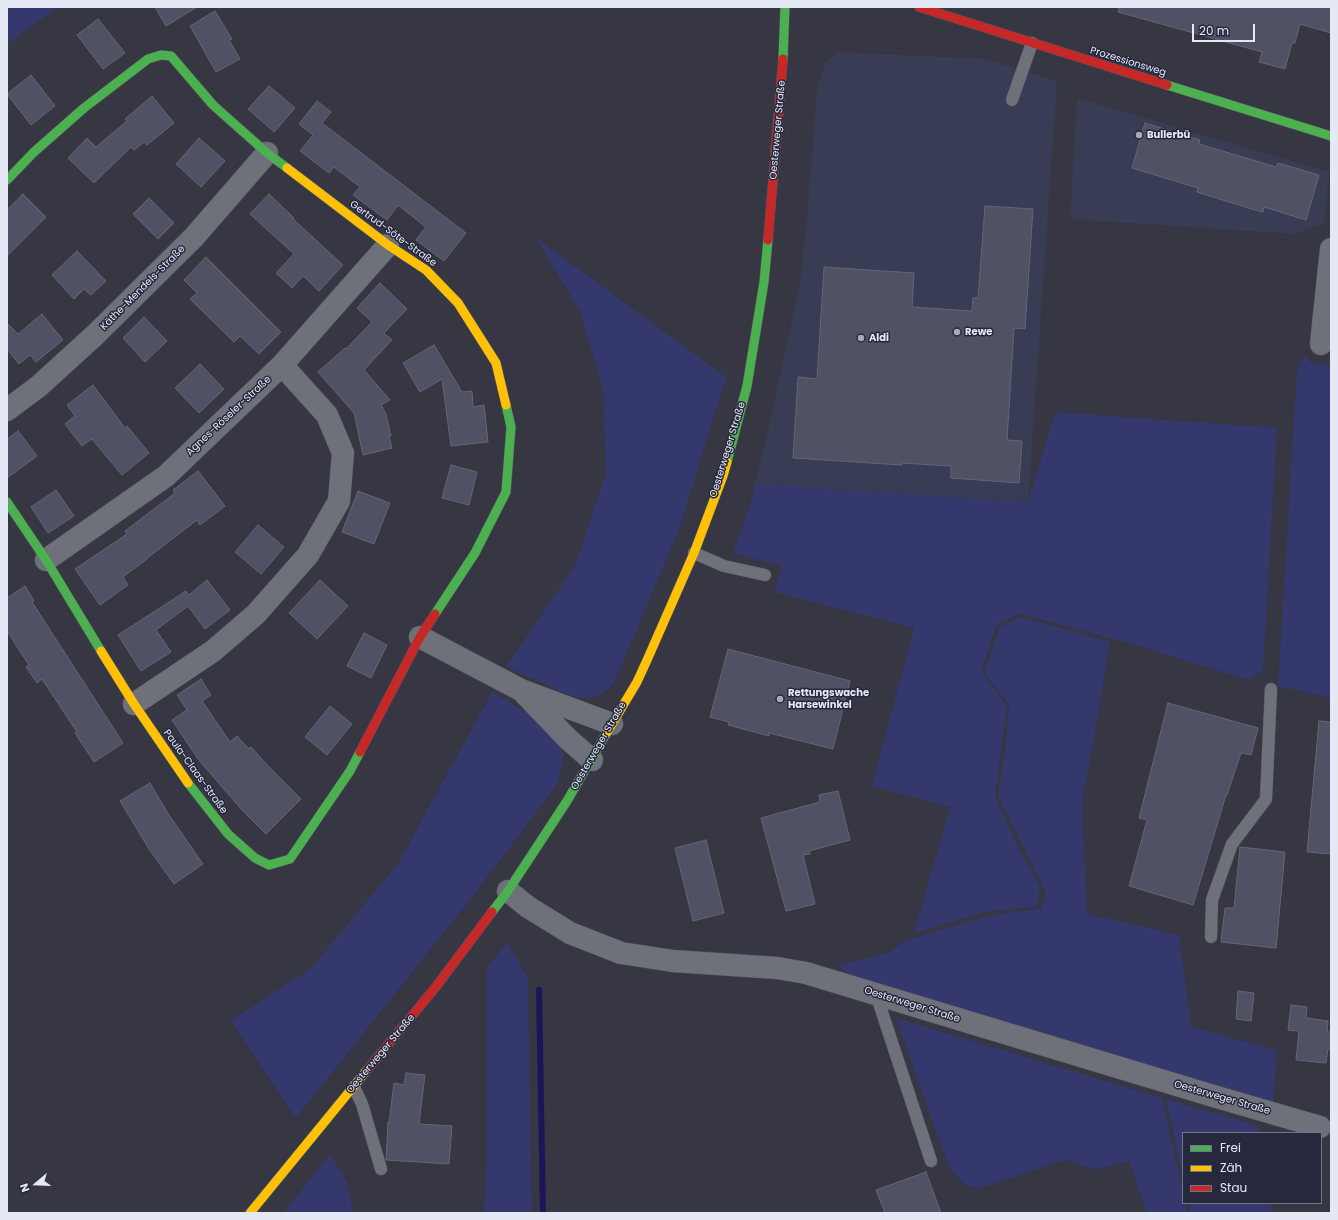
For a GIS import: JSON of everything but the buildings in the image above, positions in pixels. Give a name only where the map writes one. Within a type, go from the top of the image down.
[{"type":"street","name":"Oesterweger Straße","points":[[250,1213],[436,988],[508,891],[592,760],[637,682],[648,658],[694,553],[723,476],[747,386],[764,282],[783,74],[786,7]]},
{"type":"street","name":"Prozessionsweg","points":[[920,7],[1331,136]]},
{"type":"street","name":"Gertrud-Söte-Straße","points":[[7,180],[34,152],[84,108],[148,59],[161,55],[171,56],[213,105],[267,153],[388,245],[426,270],[458,303],[496,363],[511,427],[506,492],[475,553],[420,637]]},
{"type":"street","name":"Käthe-Mendels-Straße","points":[[7,410],[39,386],[95,335],[194,237],[267,153]]},
{"type":"street","name":"Agnes-Röseler-Straße","points":[[46,560],[166,476],[282,365],[388,245]]},
{"type":"street","points":[[1321,344],[1331,249]]},
{"type":"street","points":[[134,704],[213,651],[256,614],[308,555],[340,501],[343,453],[327,415],[282,365]]},
{"type":"street","name":"Paula-Claas-Straße","points":[[7,502],[46,560],[134,704],[196,795],[228,834],[255,858],[269,865],[290,859],[320,816],[350,770],[420,637]]},
{"type":"street","points":[[420,637],[521,690],[612,724]]},
{"type":"street","points":[[521,690],[568,739],[592,760]]},
{"type":"street","name":"Oesterweger Straße","points":[[508,891],[528,907],[570,933],[621,953],[673,961],[777,968],[806,973],[1320,1127]]},
{"type":"lane","points":[[1012,100],[1032,43]]},
{"type":"lane","points":[[694,553],[724,566],[765,575]]},
{"type":"lane","points":[[1211,937],[1212,900],[1232,844],[1266,799],[1271,689]]},
{"type":"lane","points":[[876,994],[931,1161]]},
{"type":"lane","points":[[354,1087],[362,1104],[381,1169]]},
{"type":"shaded area","points":[[7,7],[58,7],[7,44]]},
{"type":"shaded area","points":[[837,52],[985,59],[1057,81],[1028,502],[755,484],[800,283],[808,208],[817,88],[825,63]]},
{"type":"shaded area","name":"Bullerbü","points":[[1077,98],[1329,172],[1324,223],[1295,234],[1070,219]]},
{"type":"shaded area","points":[[536,238],[726,377],[679,530],[614,683],[608,690],[593,698],[580,698],[569,695],[506,667],[576,564],[606,473],[603,390],[580,311]]},
{"type":"shaded area","points":[[1304,355],[1311,363],[1331,364],[1331,698],[1278,686],[1297,369]]},
{"type":"shaded area","points":[[1055,412],[1277,428],[1263,671],[1248,680],[1136,645],[1020,614],[997,624],[981,672],[1007,706],[995,795],[1017,845],[1040,888],[1037,906],[981,913],[914,933],[950,807],[872,786],[914,628],[775,592],[782,566],[733,553],[749,508],[755,484],[1028,502]]},
{"type":"shaded area","points":[[1020,617],[1110,642],[1082,802],[1087,914],[1179,935],[1191,1027],[1277,1050],[1273,1103],[862,981],[837,966],[888,953],[905,941],[984,917],[1041,908],[1046,893],[998,796],[1006,742],[1009,704],[984,673],[1000,627]]},
{"type":"shaded area","points":[[492,692],[531,715],[559,742],[563,753],[563,761],[559,779],[553,790],[468,902],[296,1118],[231,1021],[311,968],[398,864]]},
{"type":"shaded area","points":[[507,943],[528,978],[532,1213],[484,1213],[487,1150],[487,967]]},
{"type":"shaded area","points":[[896,1018],[1162,1098],[1182,1188],[1182,1204],[1185,1204],[1188,1213],[1147,1213],[1129,1161],[1096,1170],[1065,1160],[981,1188],[966,1186],[949,1168]]},
{"type":"shaded area","points":[[1166,1099],[1258,1126],[1259,1132],[1182,1132],[1182,1172]]},
{"type":"shaded area","points":[[331,1154],[348,1184],[353,1213],[283,1213]]},
{"type":"shaded area","points":[[1189,1204],[1270,1204],[1272,1213],[1191,1213]]},
{"type":"waterway","points":[[539,990],[543,1213]]},
{"type":"traffic: fast","points":[[783,59],[785,7]]},
{"type":"traffic: fast","points":[[7,180],[34,152],[84,108],[148,59],[161,55],[171,56],[213,105],[267,153],[287,168]]},
{"type":"traffic: fast","points":[[1167,85],[1331,136]]},
{"type":"traffic: fast","points":[[727,462],[747,386],[764,282],[768,240]]},
{"type":"traffic: fast","points":[[435,614],[475,553],[506,492],[511,427],[506,405]]},
{"type":"traffic: fast","points":[[7,502],[46,560],[101,651]]},
{"type":"traffic: fast","points":[[492,912],[508,891],[567,801],[606,734]]},
{"type":"traffic: fast","points":[[188,783],[228,834],[255,858],[269,865],[290,859],[350,771],[360,752]]},
{"type":"traffic: slow","points":[[287,168],[388,245],[426,270],[458,303],[496,363],[506,405]]},
{"type":"traffic: slow","points":[[606,734],[637,682],[648,658],[694,553],[727,462]]},
{"type":"traffic: slow","points":[[101,651],[134,704],[188,783]]},
{"type":"traffic: slow","points":[[250,1213],[367,1070]]},
{"type":"traffic: jam","points":[[919,7],[1167,85]]},
{"type":"traffic: jam","points":[[768,240],[783,59]]},
{"type":"traffic: jam","points":[[360,752],[420,637],[435,614]]},
{"type":"traffic: jam","points":[[367,1070],[435,988],[492,912]]},
{"type":"place","name":"Bullerbü","points":[[1139,135]]},
{"type":"place","name":"Rewe","points":[[957,332]]},
{"type":"place","name":"Aldi","points":[[861,338]]},
{"type":"place","name":"Rettungswache Harsewinkel","points":[[780,699]]}]
